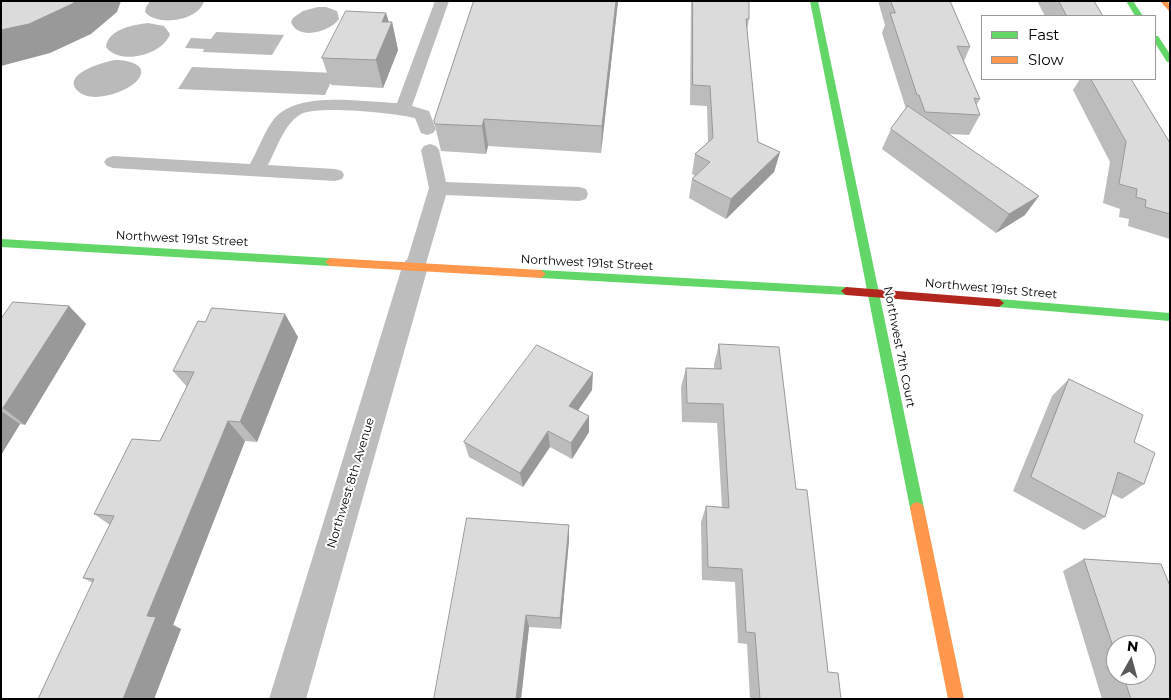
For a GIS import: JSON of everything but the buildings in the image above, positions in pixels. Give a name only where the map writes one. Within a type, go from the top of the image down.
[{"type":"street","name":"Northwest 7th Court","points":[[814,1],[956,699]]},
{"type":"street","points":[[1129,1],[1139,15]]},
{"type":"street","points":[[1163,1],[1170,10]]},
{"type":"street","points":[[1156,39],[1170,60]]},
{"type":"street","name":"Northwest 191st Street","points":[[4,247],[415,266],[874,293],[1170,317]]},
{"type":"street","name":"Northwest 8th Avenue","points":[[287,699],[415,266]]},
{"type":"lane","points":[[403,108],[442,1]]},
{"type":"lane","points":[[256,171],[281,122],[296,110],[326,106],[403,108],[423,115],[427,129]]},
{"type":"lane","points":[[415,266],[438,188],[430,150]]},
{"type":"lane","points":[[113,162],[335,175]]},
{"type":"lane","points":[[438,188],[579,194]]},
{"type":"shaded area","points":[[150,1],[204,1],[201,8],[194,13],[177,20],[168,20],[151,17],[145,12]]},
{"type":"shaded area","points":[[326,7],[337,11],[339,19],[335,24],[322,31],[307,33],[295,28],[291,22],[293,18],[303,11]]},
{"type":"shaded area","points":[[148,23],[164,26],[170,34],[159,48],[141,56],[131,57],[112,53],[106,47],[111,36],[116,32]]},
{"type":"shaded area","points":[[216,32],[284,35],[272,55],[203,52],[204,49],[185,48],[191,38],[211,39]]},
{"type":"shaded area","points":[[116,60],[132,62],[140,68],[140,76],[136,82],[124,90],[107,96],[91,97],[78,91],[74,85],[75,79],[79,74],[95,66]]},
{"type":"shaded area","points":[[192,67],[335,73],[325,95],[178,89]]},
{"type":"traffic: fast","points":[[814,1],[917,508]]},
{"type":"traffic: fast","points":[[1129,1],[1138,15]]},
{"type":"traffic: fast","points":[[1156,39],[1170,60]]},
{"type":"traffic: fast","points":[[1,243],[330,262]]},
{"type":"traffic: fast","points":[[541,274],[846,291]]},
{"type":"traffic: fast","points":[[999,303],[1170,317]]},
{"type":"traffic: slow","points":[[1163,1],[1170,10]]},
{"type":"traffic: slow","points":[[330,262],[541,274]]},
{"type":"traffic: slow","points":[[917,508],[956,699]]},
{"type":"traffic: jam","points":[[846,291],[999,303]]}]
